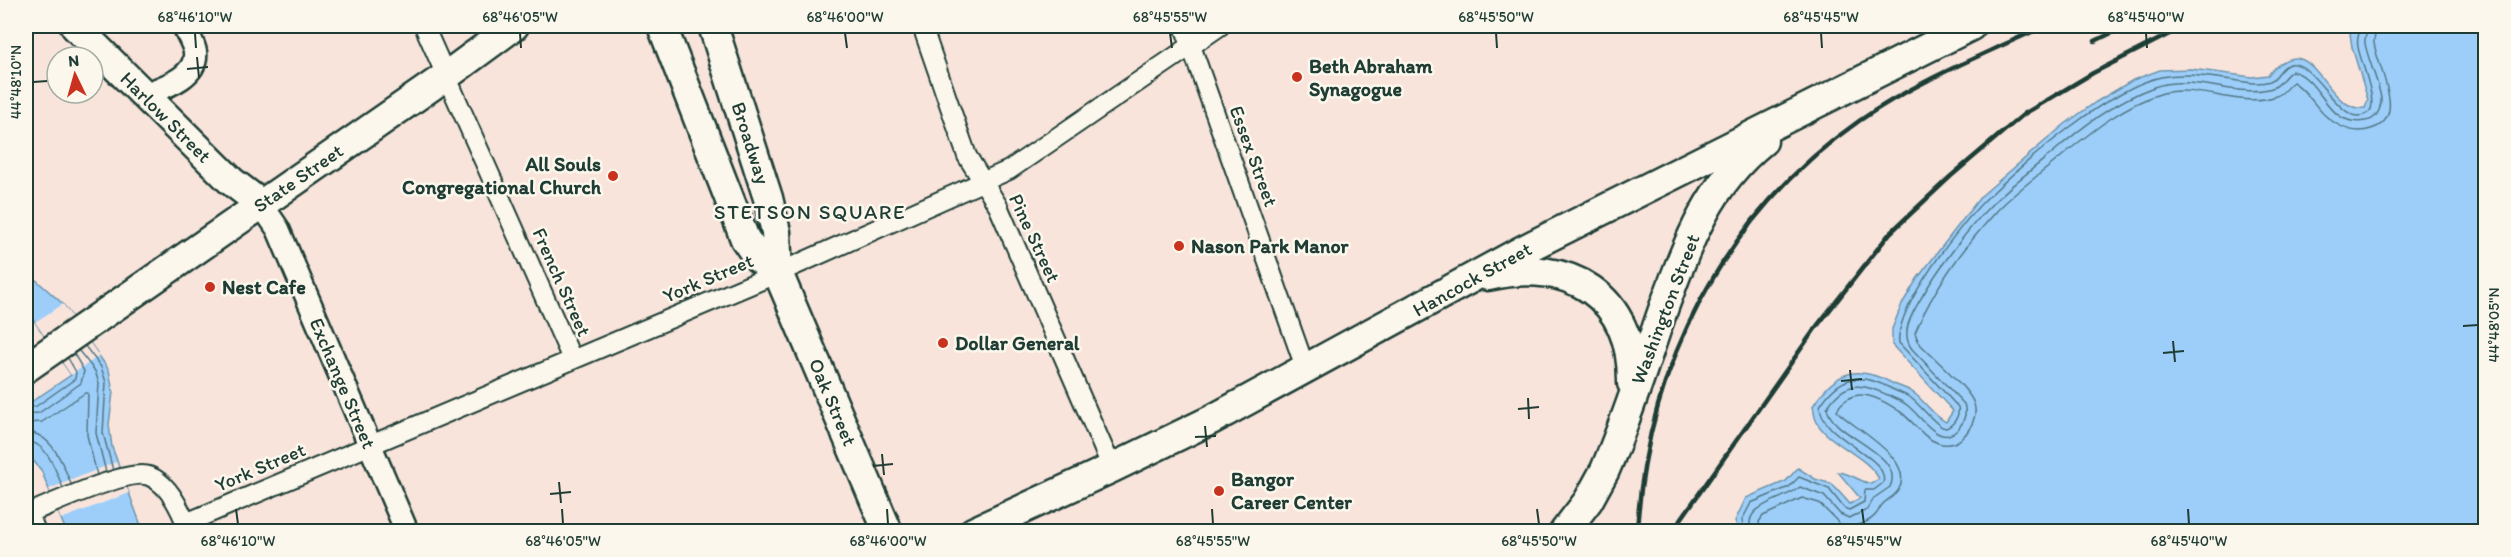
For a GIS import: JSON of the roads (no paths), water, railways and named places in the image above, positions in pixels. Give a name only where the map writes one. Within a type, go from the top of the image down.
[{"type":"main road","name":"Harlow Street","points":[[75,26],[231,181],[261,204]]},
{"type":"main road","name":"State Street","points":[[26,368],[446,76],[514,26]]},
{"type":"main road","name":"Broadway","points":[[662,26],[745,239],[758,258],[778,273]]},
{"type":"main road","name":"Broadway","points":[[713,26],[768,198],[776,232],[778,273]]},
{"type":"main road","name":"Hancock Street","points":[[973,531],[1112,468],[1306,370],[1523,250],[1971,26]]},
{"type":"main road","name":"Washington Street","points":[[1564,531],[1588,501],[1605,470],[1681,260],[1711,198],[1721,183],[1744,158],[1801,112]]},
{"type":"main road","points":[[1460,284],[1494,275],[1538,271],[1565,276],[1589,286],[1613,311],[1628,341],[1632,367],[1631,400]]},
{"type":"main road","name":"Oak Street","points":[[778,273],[888,531]]},
{"type":"street","points":[[143,95],[182,78],[191,67],[195,53],[184,26]]},
{"type":"street","name":"French Street","points":[[424,26],[572,359]]},
{"type":"street","name":"Pine Street","points":[[922,26],[967,156],[998,206],[1112,468]]},
{"type":"street","name":"Essex Street","points":[[1184,26],[1306,370]]},
{"type":"street","name":"York Street","points":[[188,527],[369,444],[778,273],[1009,170],[1220,26]]},
{"type":"street","name":"Exchange Street","points":[[261,204],[278,229],[407,531]]},
{"type":"street","points":[[36,531],[29,513],[122,477],[139,474],[156,480],[172,496],[188,527]]},
{"type":"water","points":[[2356,26],[2485,26],[2485,531],[1739,531],[1735,521],[1746,498],[1786,481],[1798,468],[1815,479],[1832,484],[1850,504],[1860,498],[1838,472],[1871,484],[1879,479],[1865,463],[1828,435],[1815,418],[1813,406],[1830,385],[1839,378],[1848,374],[1869,374],[1908,389],[1946,422],[1953,411],[1892,345],[1892,329],[1902,304],[1917,279],[1981,196],[2065,124],[2133,80],[2160,70],[2191,69],[2252,77],[2268,75],[2284,61],[2297,58],[2308,63],[2339,97],[2351,106],[2365,108],[2368,100],[2350,33]]},
{"type":"water","points":[[26,271],[63,304],[109,370],[113,392],[109,425],[112,447],[143,531],[66,531],[41,470],[26,452],[26,394],[31,402],[71,375],[35,322],[26,313]]},
{"type":"railway","points":[[1637,532],[1644,471],[1656,412],[1675,355],[1700,301],[1731,250],[1768,202],[1811,159],[1880,107],[1949,70],[2045,26]]},
{"type":"railway","points":[[2095,41],[2126,26]]},
{"type":"railway","points":[[1672,532],[1817,326],[1890,233],[1951,176],[2024,114],[2093,73],[2185,26]]},
{"type":"place","name":"Beth Abraham Synagogue","points":[[1297,77]]},
{"type":"place","name":"All Souls Congregational Church","points":[[613,176]]},
{"type":"place","name":"Nason Park Manor","points":[[1179,246]]},
{"type":"place","name":"Nest Cafe","points":[[210,287]]},
{"type":"place","name":"Dollar General","points":[[943,343]]},
{"type":"place","name":"Bangor Career Center","points":[[1219,491]]},
{"type":"district","name":"STETSON SQUARE","points":[[810,212]]}]
